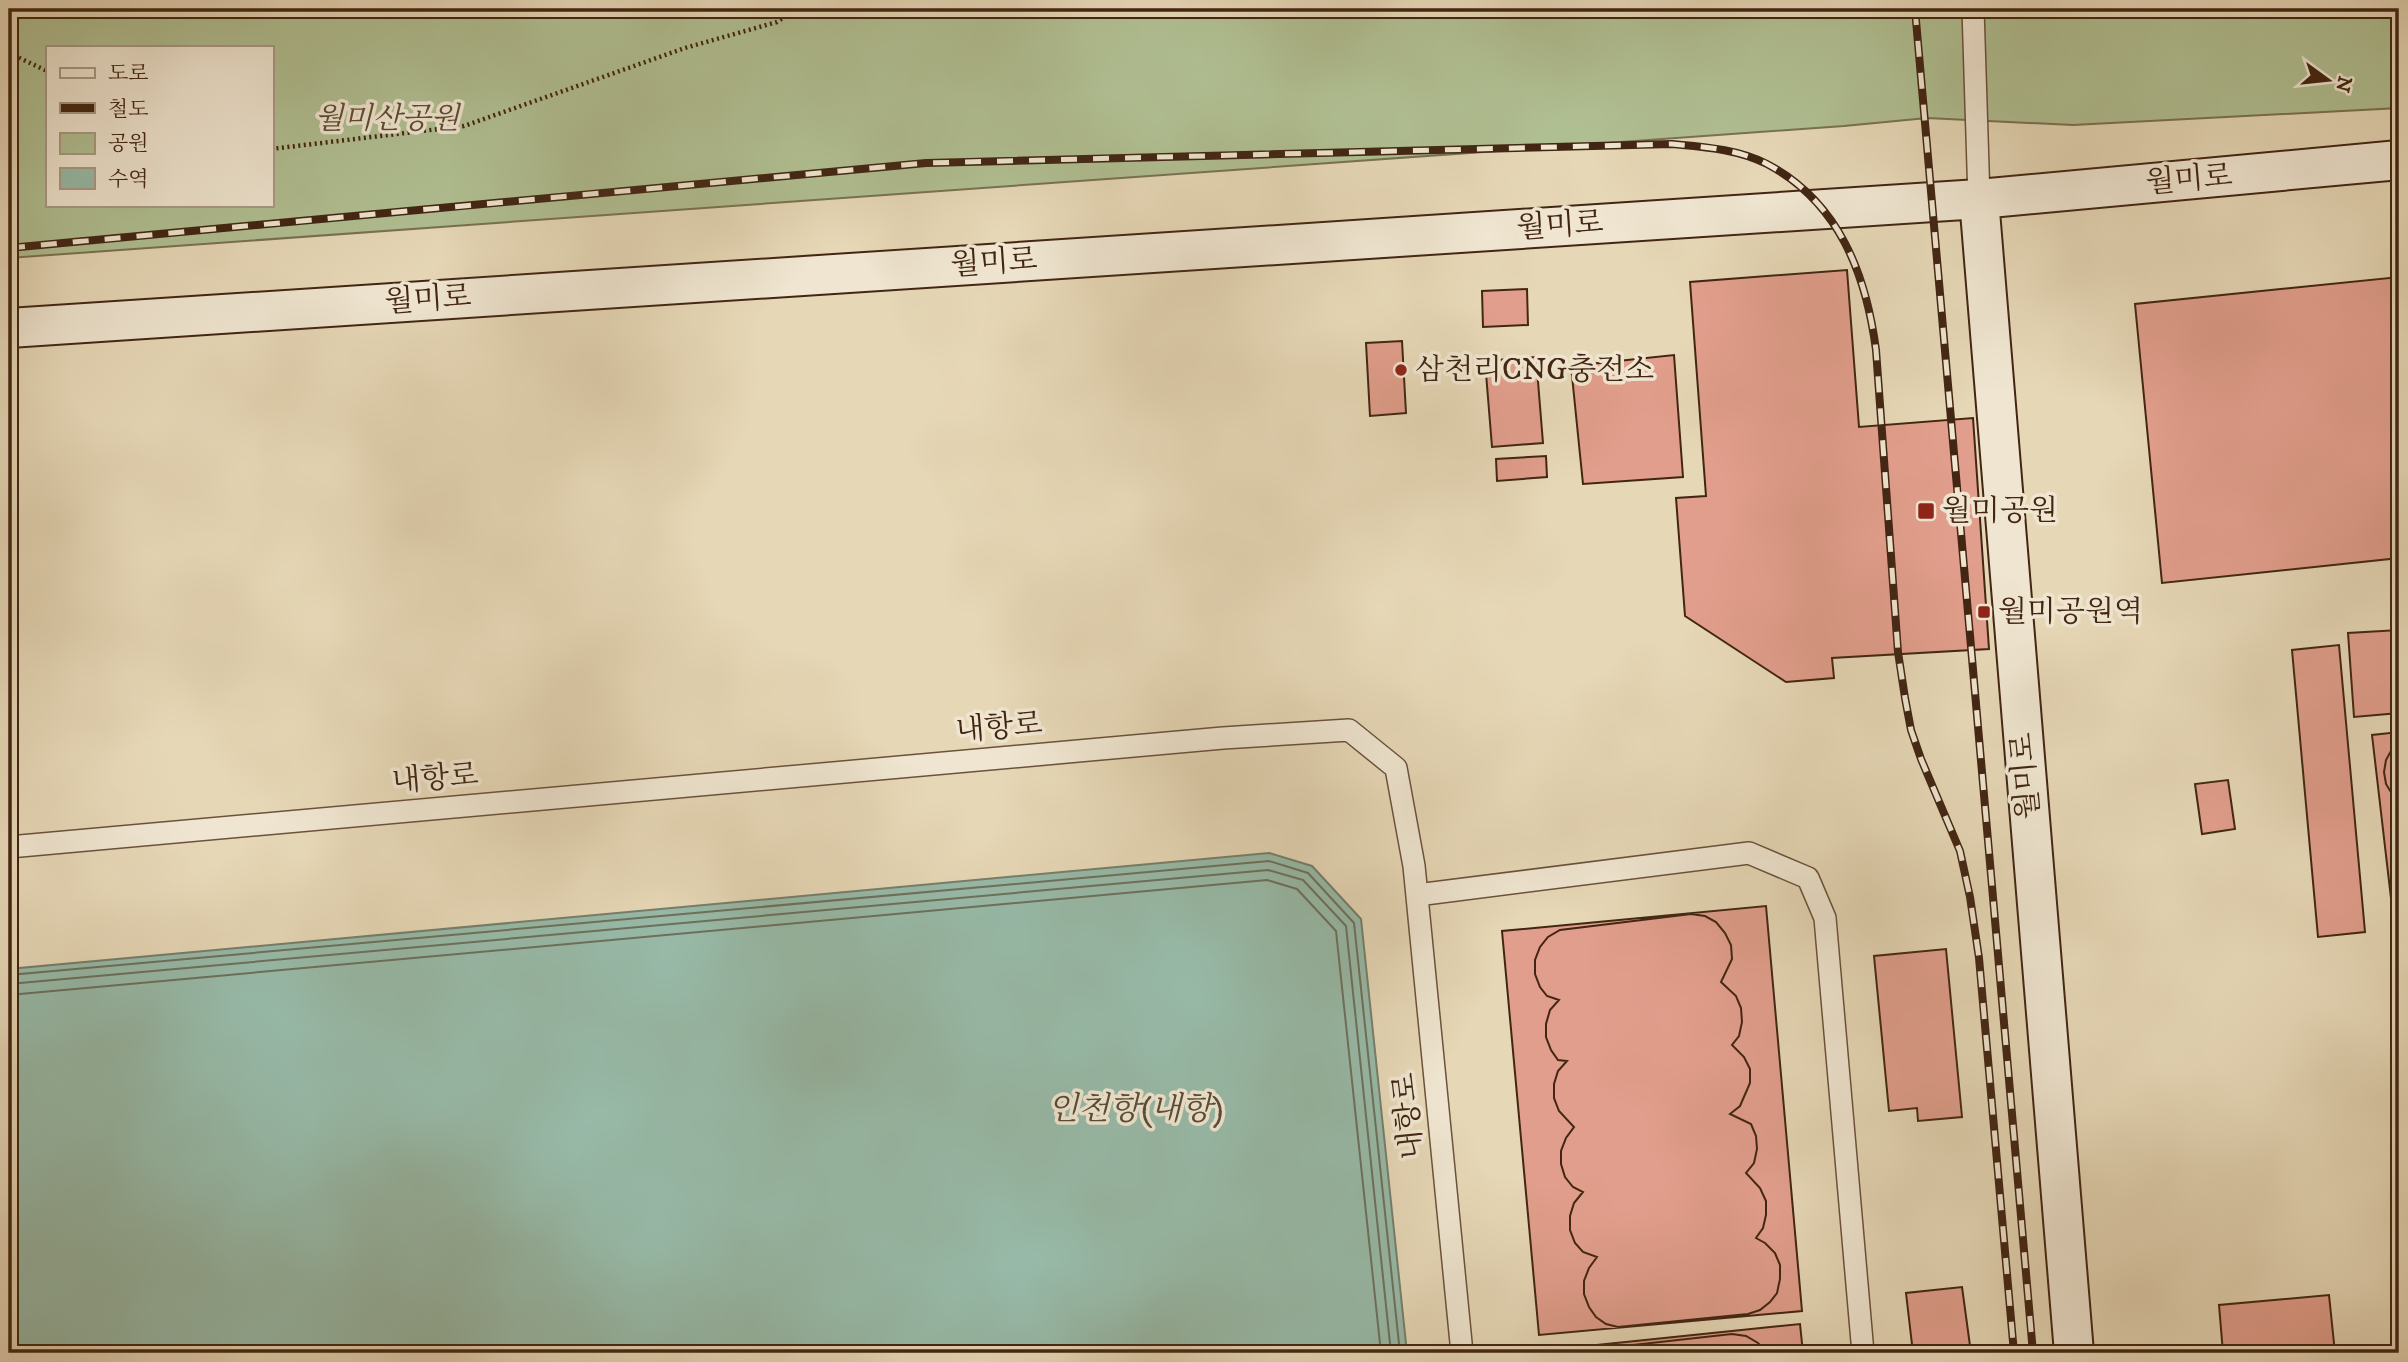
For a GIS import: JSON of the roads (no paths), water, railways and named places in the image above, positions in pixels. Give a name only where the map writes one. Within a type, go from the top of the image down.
[{"type":"main road","name":"월미로","points":[[9,328],[1979,199],[2399,160]]},
{"type":"main road","name":"월미로","points":[[1979,199],[2074,1353]]},
{"type":"lane","points":[[1973,9],[1979,199]]},
{"type":"lane","name":"내항로","points":[[9,847],[1223,738],[1349,730],[1396,768],[1414,866],[1462,1353]]},
{"type":"lane","points":[[1417,895],[1749,853],[1808,878],[1825,918],[1863,1353]]},
{"type":"water","name":"인천항(내항)","points":[[1269,853],[1312,866],[1361,919],[1407,1353],[9,1353],[9,969]]},
{"type":"railway","points":[[1915,9],[2033,1353]]},
{"type":"railway","points":[[9,248],[926,163],[1672,144],[1733,152],[1767,164],[1813,198],[1830,220],[1845,243],[1856,268],[1871,322],[1876,350],[1898,652],[1905,698],[1911,730],[1921,759],[1960,851],[1979,958],[2014,1353]]},
{"type":"place","name":"삼천리CNG충전소","points":[[1401,370]]},
{"type":"place","name":"월미공원","points":[[1926,511]]},
{"type":"place","name":"월미공원역","points":[[1984,612]]},
{"type":"park label","name":"월미산공원","points":[[387,119]]}]
